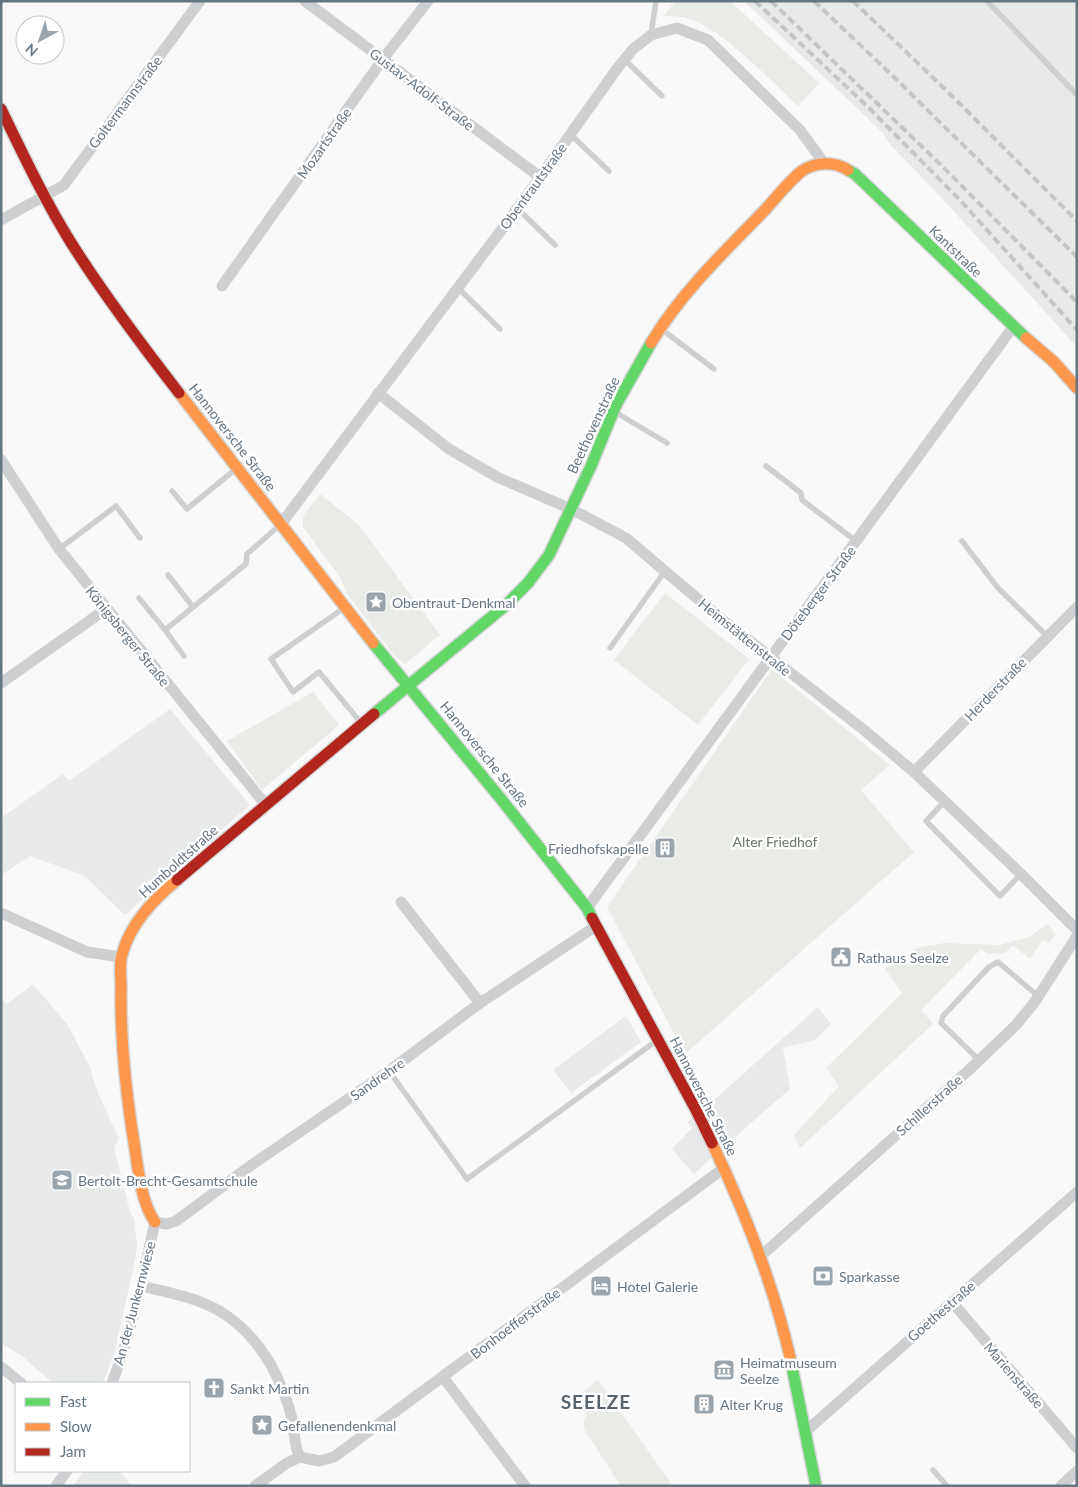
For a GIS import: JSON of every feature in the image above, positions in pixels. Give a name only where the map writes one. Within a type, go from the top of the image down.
[{"type":"street","name":"Goltermannstraße","points":[[1,220],[64,185],[200,1]]},
{"type":"street","name":"Gustav-Adolf-Straße","points":[[305,1],[540,176]]},
{"type":"street","name":"Mozartstraße","points":[[222,286],[383,59],[428,1]]},
{"type":"street","name":"Obentrautstraße","points":[[281,524],[458,288],[624,60],[633,49],[651,35],[677,28],[708,40],[800,130],[824,163]]},
{"type":"street","name":"Hannoversche Straße","points":[[1,109],[44,196],[100,288],[157,365],[238,467],[345,608],[587,908],[658,1039],[724,1168],[761,1256],[785,1336],[816,1486]]},
{"type":"street","name":"Beethovenstraße","points":[[409,685],[506,605],[528,584],[549,555],[613,411],[660,328],[717,259],[802,171],[824,163]]},
{"type":"street","name":"Kantstraße","points":[[824,163],[840,165],[855,174],[1013,327],[1054,362],[1077,388]]},
{"type":"street","name":"Döteberger Straße","points":[[587,908],[1013,327]]},
{"type":"street","name":"Heimstättenstraße","points":[[378,393],[449,449],[497,477],[571,509],[626,538],[769,658],[864,730],[914,772],[1077,930]]},
{"type":"street","name":"Königsberger Straße","points":[[1,460],[59,549],[265,804]]},
{"type":"street","name":"Herderstraße","points":[[914,772],[1077,607]]},
{"type":"street","points":[[1,683],[106,609]]},
{"type":"street","name":"Humboldtstraße","points":[[155,1222],[150,1215],[139,1174],[125,1086],[120,1024],[121,957],[130,932],[155,899],[265,804],[409,685]]},
{"type":"street","points":[[401,902],[480,1003]]},
{"type":"street","points":[[1,913],[87,952],[121,957]]},
{"type":"street","name":"Sandrehre","points":[[155,1222],[166,1224],[176,1221],[253,1164],[389,1071],[480,1003],[596,926]]},
{"type":"street","name":"Schillerstraße","points":[[761,1256],[1016,1025],[1038,997],[1077,936]]},
{"type":"street","name":"Bonhoefferstraße","points":[[300,1457],[319,1461],[334,1457],[724,1168]]},
{"type":"street","name":"Goethestraße","points":[[806,1431],[1077,1192]]},
{"type":"street","name":"An der Junkernwiese","points":[[112,1382],[141,1286],[155,1222]]},
{"type":"street","points":[[141,1286],[202,1302],[220,1311],[239,1324],[254,1340],[276,1375],[292,1422],[295,1448],[300,1457],[287,1463],[255,1486]]},
{"type":"street","name":"Marienstraße","points":[[952,1302],[1077,1448]]},
{"type":"street","points":[[1,1367],[20,1382]]},
{"type":"street","points":[[443,1376],[525,1486]]},
{"type":"street","points":[[1061,1486],[1077,1471]]},
{"type":"street","points":[[56,1486],[66,1472]]},
{"type":"lane","points":[[651,35],[656,1]]},
{"type":"lane","points":[[987,1],[1077,95]]},
{"type":"lane","points":[[624,60],[662,96]]},
{"type":"lane","points":[[571,135],[610,171]]},
{"type":"lane","points":[[517,208],[555,245]]},
{"type":"lane","points":[[458,288],[500,329]]},
{"type":"lane","points":[[660,328],[714,369]]},
{"type":"lane","points":[[613,411],[667,443]]},
{"type":"lane","points":[[766,466],[801,493],[802,500],[856,541]]},
{"type":"lane","points":[[172,491],[188,509],[238,467]]},
{"type":"lane","points":[[59,549],[116,506],[140,538]]},
{"type":"lane","points":[[165,630],[246,564],[247,554],[281,524]]},
{"type":"lane","points":[[962,541],[998,588],[1048,636]]},
{"type":"lane","points":[[610,648],[665,571]]},
{"type":"lane","points":[[168,575],[193,607]]},
{"type":"lane","points":[[139,598],[184,656]]},
{"type":"lane","points":[[345,608],[271,659],[293,692],[319,672],[362,724]]},
{"type":"lane","points":[[945,801],[926,821],[1000,896],[1021,874]]},
{"type":"lane","points":[[979,1060],[941,1023],[941,1019],[989,967],[998,962],[1038,997]]},
{"type":"lane","points":[[389,1071],[468,1179],[658,1039]]},
{"type":"lane","points":[[933,1470],[947,1486]]},
{"type":"shaded area","points":[[744,1],[1077,1],[1077,347],[889,143],[883,133]]},
{"type":"shaded area","points":[[170,709],[250,805],[125,915],[85,876],[30,856],[1,875],[1,818],[63,774],[69,781]]},
{"type":"shaded area","name":"Bertolt-Brecht-Gesamtschule","points":[[33,984],[67,1024],[90,1067],[97,1091],[119,1139],[114,1148],[130,1212],[134,1219],[137,1244],[115,1351],[103,1382],[52,1382],[22,1356],[1,1343],[1,999],[7,1004]]},
{"type":"shaded area","points":[[818,1007],[831,1024],[815,1040],[783,1048],[790,1089],[726,1145],[706,1107]]},
{"type":"shaded area","points":[[626,1016],[641,1042],[571,1093],[553,1070]]},
{"type":"shaded area","points":[[693,1118],[713,1156],[694,1174],[672,1149],[692,1128],[688,1122]]},
{"type":"shaded area","points":[[83,1472],[121,1472],[132,1486],[73,1486]]},
{"type":"green space","points":[[676,1],[730,1],[819,83],[798,106],[743,54],[711,30],[682,17],[663,16]]},
{"type":"green space","points":[[320,494],[359,525],[440,635],[405,664],[394,655],[347,594],[340,577],[303,527],[303,516]]},
{"type":"green space","points":[[665,593],[749,659],[698,725],[614,660]]},
{"type":"green space","name":"Alter Friedhof","points":[[772,669],[890,765],[861,790],[914,852],[685,1054],[607,907]]},
{"type":"green space","points":[[313,692],[339,725],[262,790],[227,741]]},
{"type":"green space","points":[[1048,924],[1056,934],[1049,943],[1043,940],[1030,959],[1013,945],[1005,953],[988,954],[981,949],[921,1010],[933,1024],[800,1148],[794,1135],[839,1086],[826,1068],[902,993],[885,969],[916,948],[944,943],[999,945],[1029,937]]},
{"type":"green space","points":[[598,1380],[673,1486],[621,1486],[584,1429],[584,1419],[587,1415],[576,1397]]},
{"type":"railway","points":[[755,1],[867,106],[960,200],[1077,330]]},
{"type":"railway","points":[[771,1],[943,167],[1077,302]]},
{"type":"railway","points":[[814,1],[1077,257]]},
{"type":"railway","points":[[853,1],[949,93],[1077,221]]},
{"type":"traffic: fast","points":[[848,170],[855,174],[1026,338]]},
{"type":"traffic: fast","points":[[374,714],[506,605],[528,583],[549,555],[591,466],[616,405],[651,343]]},
{"type":"traffic: fast","points":[[373,643],[501,799],[587,908],[592,918]]},
{"type":"traffic: fast","points":[[790,1357],[816,1486]]},
{"type":"traffic: slow","points":[[651,343],[689,290],[797,175],[807,168],[819,164],[837,165],[848,170]]},
{"type":"traffic: slow","points":[[1026,338],[1054,362],[1077,388]]},
{"type":"traffic: slow","points":[[179,393],[373,643]]},
{"type":"traffic: slow","points":[[155,1222],[141,1187],[129,1108],[124,1068],[121,962],[126,944],[137,923],[151,904],[177,880]]},
{"type":"traffic: slow","points":[[712,1143],[736,1195],[767,1275],[790,1357]]},
{"type":"traffic: jam","points":[[1,109],[43,193],[70,241],[109,299],[179,393]]},
{"type":"traffic: jam","points":[[177,880],[374,714]]},
{"type":"traffic: jam","points":[[592,918],[712,1143]]},
{"type":"place","name":"Obentraut-Denkmal","points":[[376,602]]},
{"type":"place","name":"Friedhofskapelle","points":[[665,848]]},
{"type":"place","name":"Rathaus Seelze","points":[[841,957]]},
{"type":"place","name":"Bertolt-Brecht-Gesamtschule","points":[[62,1180]]},
{"type":"place","name":"Sparkasse","points":[[823,1276]]},
{"type":"place","name":"Hotel Galerie","points":[[601,1286]]},
{"type":"place","name":"Heimatmuseum Seelze","points":[[724,1370]]},
{"type":"place","name":"Sankt Martin","points":[[214,1388]]},
{"type":"place","name":"Alter Krug","points":[[704,1404]]},
{"type":"place","name":"Gefallenendenkmal","points":[[262,1425]]},
{"type":"district","name":"SEELZE","points":[[596,1401]]}]
